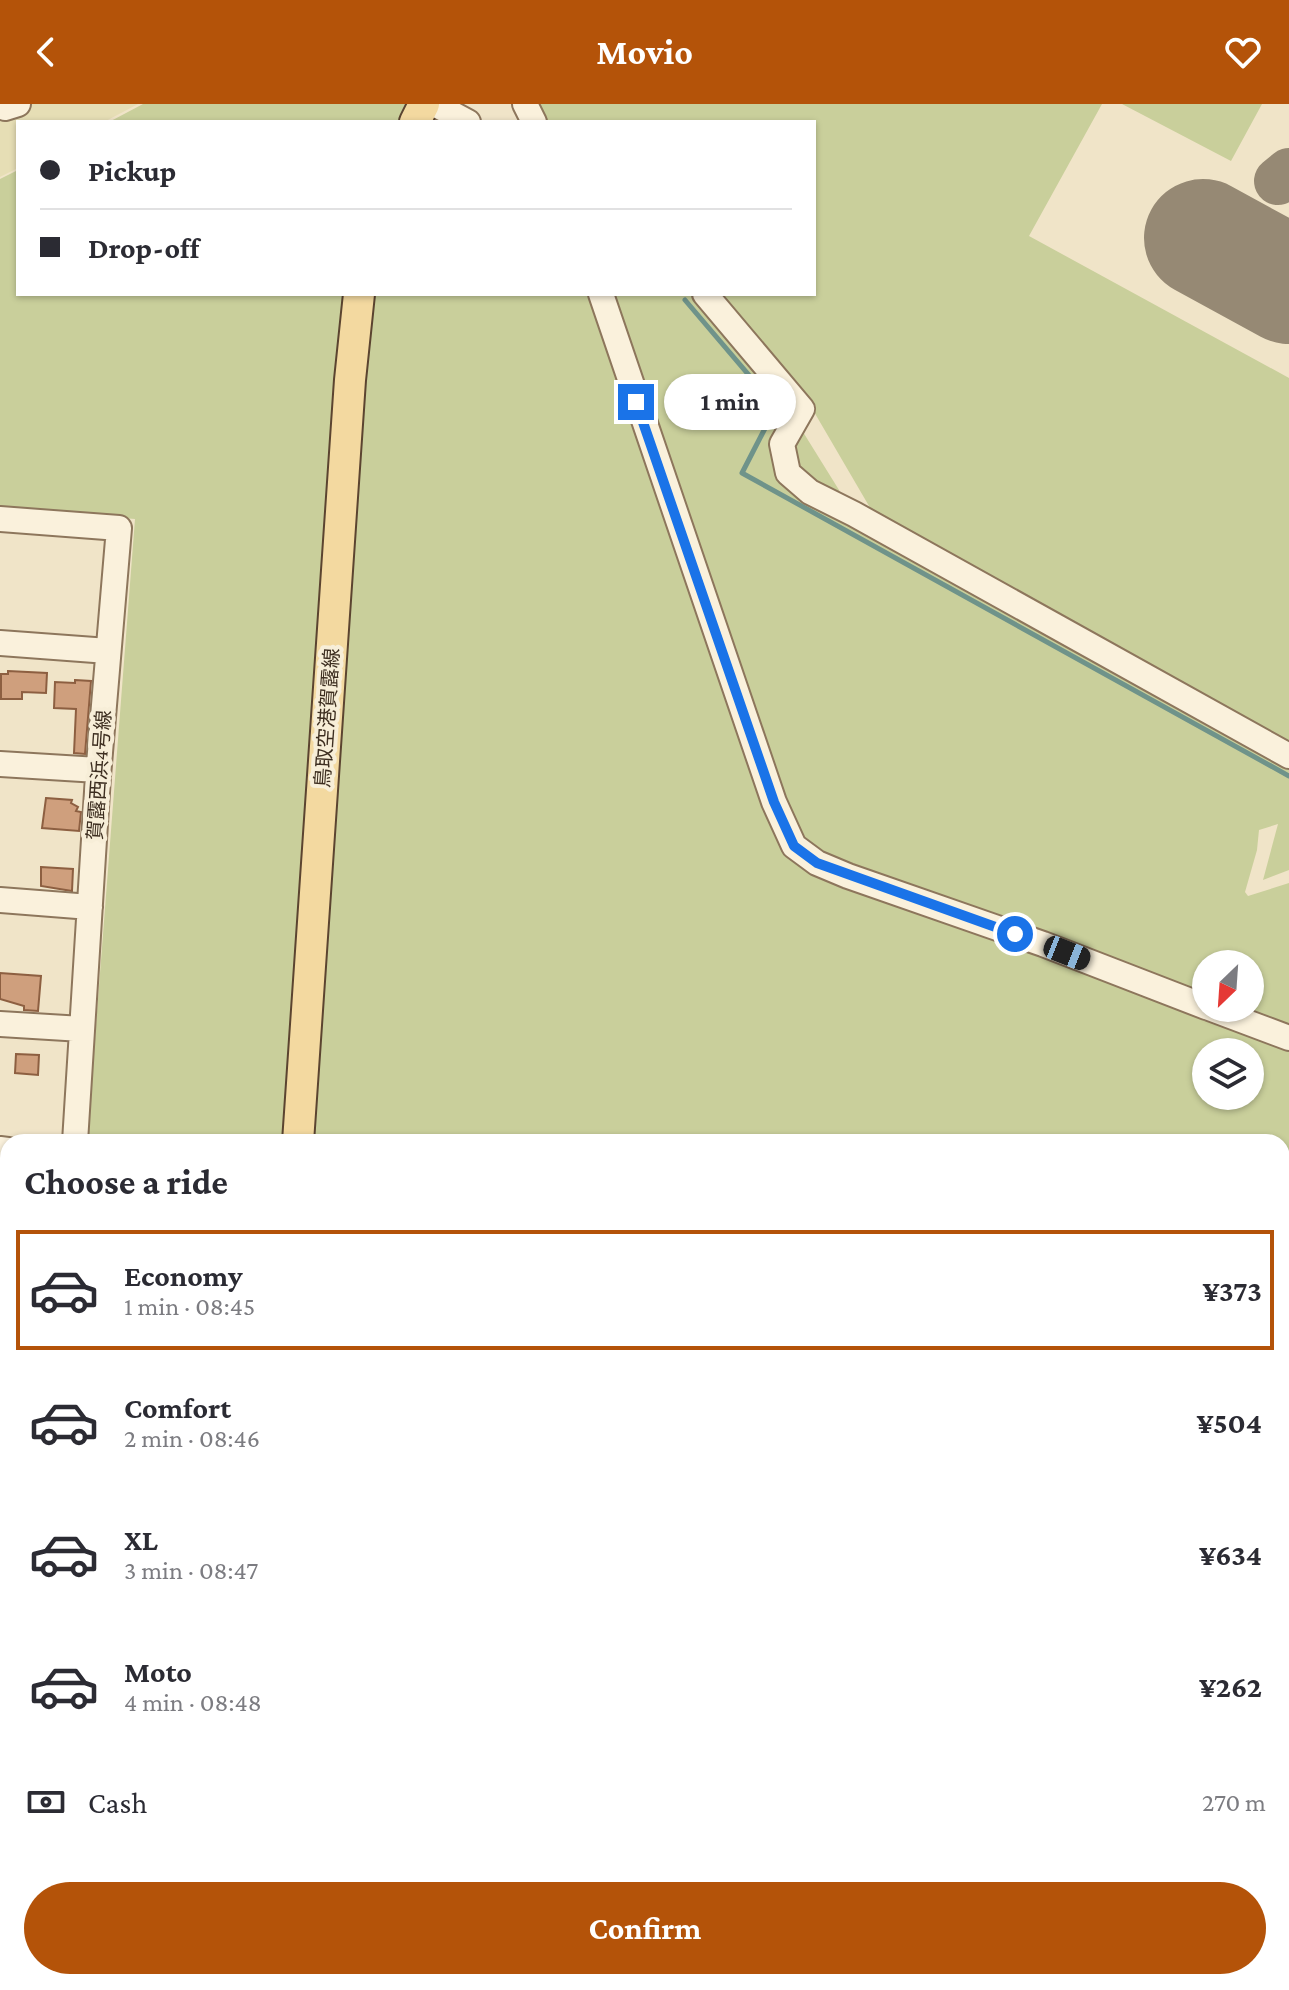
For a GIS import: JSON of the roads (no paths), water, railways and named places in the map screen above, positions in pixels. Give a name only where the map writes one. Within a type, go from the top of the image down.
[{"type":"main road","name":"鳥取空港賀露線","points":[[299,1134],[350,380],[359,296]]},
{"type":"street","points":[[0,105],[5,108],[18,104]]},
{"type":"street","points":[[434,104],[464,120]]},
{"type":"street","points":[[602,296],[764,773],[794,846],[817,863],[848,876],[1043,944],[1192,1001]]},
{"type":"street","points":[[707,296],[802,409],[782,444],[788,473],[810,492],[1289,756]]},
{"type":"street","name":"賀露西浜4号線","points":[[0,519],[119,528],[98,770],[75,1134]]},
{"type":"street","points":[[0,643],[108,651]]},
{"type":"street","points":[[0,764],[98,770]]},
{"type":"street","points":[[0,900],[90,907]]},
{"type":"street","points":[[1247,1022],[1289,1038]]},
{"type":"street","points":[[0,1024],[82,1029]]},
{"type":"waterway","points":[[685,300],[776,407],[742,473],[1289,776]]}]
